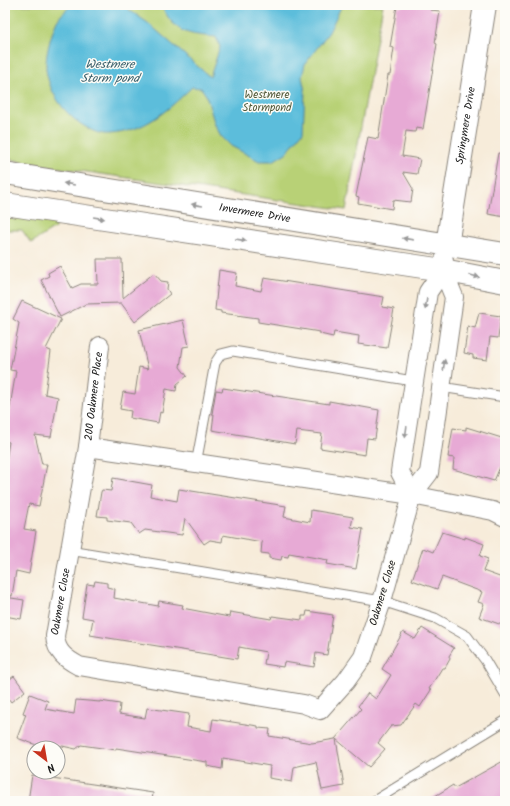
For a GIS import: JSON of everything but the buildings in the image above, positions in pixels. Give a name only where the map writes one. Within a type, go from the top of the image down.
[{"type":"street","name":"Springmere Drive","points":[[447,245],[485,5]]},
{"type":"street","name":"Invermere Drive","points":[[5,173],[505,254]]},
{"type":"street","points":[[5,204],[443,270],[505,282]]},
{"type":"street","points":[[412,495],[400,474],[413,381],[428,292],[443,270],[447,245]]},
{"type":"street","name":"Oakmere Close","points":[[88,447],[55,636],[56,645],[59,652],[67,659],[80,666],[304,704],[320,710],[346,681],[363,657],[382,601],[412,495],[429,473],[454,297],[443,270]]},
{"type":"street","name":"200 Oakmere Place","points":[[88,447],[100,346]]},
{"type":"street","points":[[88,447],[412,495],[493,511],[505,517]]},
{"type":"lane","points":[[196,464],[215,363],[221,354],[233,351],[413,381]]},
{"type":"lane","points":[[441,387],[505,397]]},
{"type":"lane","points":[[69,550],[382,601],[435,618],[467,636],[485,660],[505,694]]},
{"type":"lane","points":[[374,801],[505,721]]},
{"type":"green space","name":"Westmere Stormpond","points":[[5,5],[383,5],[346,210],[26,163],[6,158]]},
{"type":"green space","points":[[5,214],[56,220],[55,228],[31,243],[22,230],[5,230]]},
{"type":"water","name":"Westmere Storm pond","points":[[71,5],[122,5],[148,23],[210,77],[220,47],[216,37],[197,35],[183,31],[166,15],[161,5],[342,5],[329,32],[305,64],[302,77],[305,91],[303,132],[286,153],[273,161],[259,161],[231,146],[221,136],[215,125],[206,95],[201,88],[192,87],[165,111],[134,129],[109,134],[97,133],[75,120],[64,109],[55,96],[49,82],[46,69],[48,48],[55,26],[60,17]]}]
